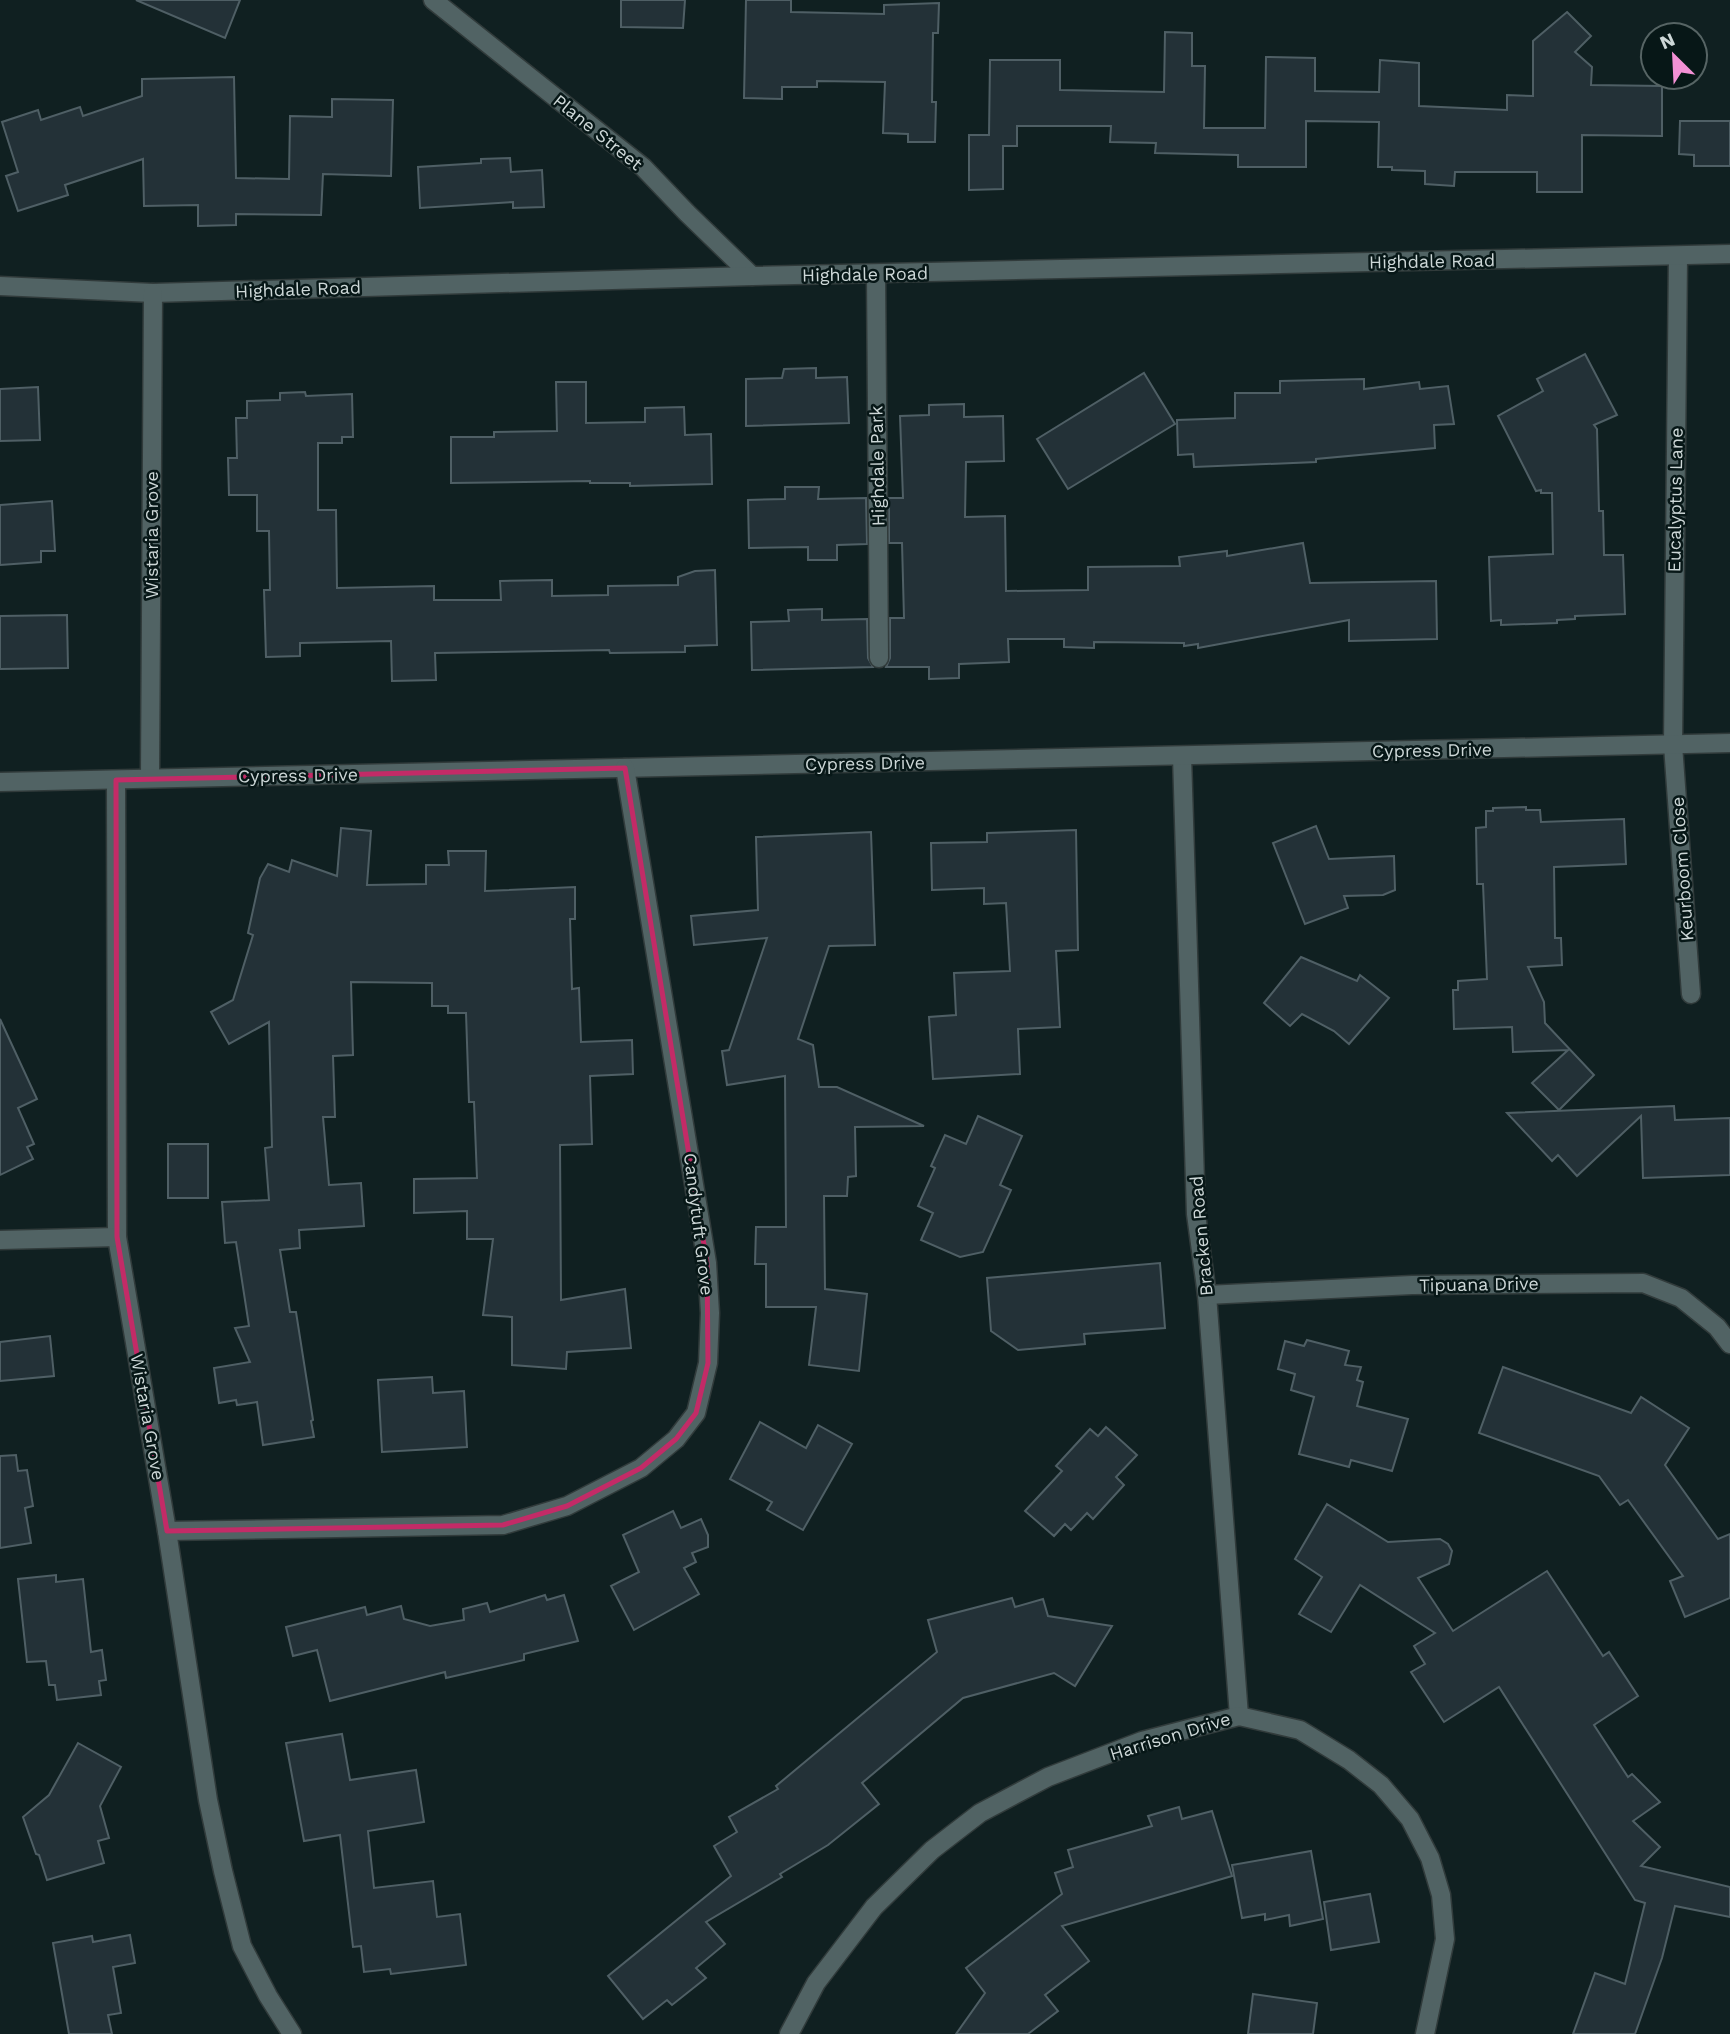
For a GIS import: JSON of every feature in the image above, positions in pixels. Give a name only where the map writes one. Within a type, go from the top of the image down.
[{"type":"street","name":"Plane Street","points":[[433,0],[643,167],[752,276]]},
{"type":"street","name":"Highdale Road","points":[[0,286],[153,293],[752,276],[1730,254]]},
{"type":"street","name":"Eucalyptus Lane","points":[[1673,745],[1678,256]]},
{"type":"street","name":"Highdale Park","points":[[876,274],[879,658]]},
{"type":"street","name":"Wistaria Grove","points":[[150,778],[153,293]]},
{"type":"street","name":"Cypress Drive","points":[[0,782],[1730,743]]},
{"type":"street","name":"Keurboom Close","points":[[1673,745],[1690,994]]},
{"type":"street","name":"Bracken Road","points":[[1182,756],[1196,1214],[1207,1295],[1239,1716]]},
{"type":"street","name":"Candytuft Grove","points":[[167,1531],[503,1525],[567,1506],[640,1468],[676,1439],[696,1413],[708,1363],[710,1313],[707,1263],[625,768]]},
{"type":"street","name":"Wistaria Grove","points":[[116,780],[117,1237],[167,1531],[208,1800],[223,1871],[242,1946],[292,2034]]},
{"type":"street","points":[[0,1240],[117,1237]]},
{"type":"street","name":"Tipuana Drive","points":[[1207,1295],[1412,1285],[1643,1283],[1681,1298],[1717,1327],[1730,1344]]},
{"type":"street","name":"Harrison Drive","points":[[789,2034],[816,1983],[874,1907],[932,1850],[980,1813],[1048,1777],[1142,1741],[1239,1716],[1300,1730],[1349,1760],[1381,1785],[1410,1819],[1430,1858],[1441,1895],[1445,1939],[1425,2034]]},
{"type":"highlighted area","points":[[625,768],[707,1263],[708,1363],[696,1413],[676,1439],[641,1468],[567,1506],[503,1525],[167,1531],[117,1237],[116,780]]},
{"type":"building","points":[[136,0],[240,0],[225,38]]},
{"type":"building","points":[[621,0],[685,0],[683,28],[621,27]]},
{"type":"building","points":[[746,0],[791,0],[791,12],[884,14],[884,5],[939,3],[938,33],[933,33],[932,102],[936,102],[935,142],[908,142],[908,134],[883,133],[885,82],[817,81],[817,87],[782,87],[782,99],[744,98]]},
{"type":"building","points":[[1567,12],[1591,36],[1575,52],[1592,67],[1591,85],[1639,86],[1639,91],[1662,91],[1662,136],[1582,135],[1582,192],[1537,192],[1537,172],[1455,172],[1454,186],[1425,184],[1425,171],[1378,167],[1379,122],[1306,121],[1306,167],[1238,167],[1238,155],[1155,153],[1156,143],[1110,142],[1111,126],[1017,126],[1017,146],[1003,146],[1003,189],[969,190],[969,135],[989,135],[990,60],[1060,60],[1060,90],[1164,92],[1165,32],[1192,33],[1192,66],[1205,66],[1204,128],[1265,128],[1266,57],[1315,58],[1315,91],[1379,92],[1380,60],[1419,63],[1419,106],[1507,110],[1507,95],[1533,96],[1533,41]]},
{"type":"building","points":[[234,77],[236,178],[289,179],[290,116],[332,117],[332,99],[393,100],[391,176],[323,174],[321,215],[236,214],[236,225],[198,226],[198,205],[144,206],[143,159],[65,185],[68,195],[18,211],[6,176],[18,172],[2,122],[38,110],[41,120],[80,107],[83,116],[142,96],[142,79]]},
{"type":"building","points":[[1680,121],[1730,121],[1730,166],[1694,166],[1694,155],[1679,154]]},
{"type":"building","points":[[510,158],[511,172],[542,170],[544,207],[513,208],[513,202],[420,208],[418,167],[481,163],[481,159]]},
{"type":"building","points":[[1585,354],[1617,415],[1594,425],[1597,429],[1599,511],[1603,511],[1604,555],[1623,555],[1625,614],[1575,616],[1575,619],[1557,620],[1557,623],[1501,625],[1501,620],[1491,621],[1489,557],[1553,554],[1552,493],[1536,491],[1498,416],[1543,391],[1537,379]]},
{"type":"building","points":[[816,368],[816,378],[847,377],[849,423],[746,426],[746,379],[782,378],[784,369]]},
{"type":"building","points":[[1144,373],[1175,424],[1068,489],[1037,439]]},
{"type":"building","points":[[1364,379],[1364,389],[1419,382],[1420,389],[1448,386],[1454,424],[1434,425],[1435,448],[1316,459],[1316,462],[1194,467],[1193,454],[1178,455],[1177,420],[1235,418],[1235,393],[1280,393],[1280,381]]},
{"type":"building","points":[[556,382],[586,382],[586,423],[645,422],[645,408],[684,407],[685,435],[711,434],[712,484],[630,486],[630,483],[590,481],[451,483],[451,437],[494,437],[494,432],[557,431]]},
{"type":"building","points":[[38,387],[40,440],[0,441],[0,389]]},
{"type":"building","points":[[305,392],[306,396],[352,394],[353,437],[342,437],[342,443],[318,443],[318,510],[336,510],[337,588],[434,586],[434,600],[501,600],[500,581],[552,580],[552,596],[608,595],[608,586],[678,585],[678,577],[695,571],[715,570],[717,645],[685,646],[685,652],[610,653],[609,650],[435,653],[436,680],[392,681],[391,641],[300,643],[300,656],[266,657],[264,590],[270,590],[269,531],[257,531],[257,495],[229,495],[228,458],[237,458],[236,418],[247,418],[247,401],[280,400],[280,393]]},
{"type":"building","points":[[964,404],[964,417],[1003,416],[1004,461],[966,462],[965,517],[1005,516],[1006,591],[1088,590],[1088,567],[1180,566],[1179,557],[1227,551],[1227,556],[1303,543],[1310,583],[1436,581],[1437,639],[1349,641],[1349,620],[1198,648],[1198,644],[1184,646],[1184,643],[1094,642],[1094,648],[1064,647],[1064,639],[1008,639],[1009,662],[959,664],[959,678],[929,679],[929,667],[886,667],[890,658],[890,618],[904,618],[902,543],[889,543],[889,498],[903,498],[900,416],[929,415],[929,405]]},
{"type":"building","points":[[785,487],[819,487],[818,499],[866,498],[867,544],[837,545],[837,560],[808,560],[808,547],[749,548],[748,500],[785,499]]},
{"type":"building","points":[[52,501],[55,551],[41,551],[41,562],[0,565],[0,505]]},
{"type":"building","points":[[822,609],[822,620],[867,619],[868,658],[873,667],[752,670],[751,622],[789,621],[788,610]]},
{"type":"building","points":[[67,615],[68,668],[0,669],[0,616]]},
{"type":"building","points":[[1526,807],[1526,810],[1540,810],[1541,822],[1624,819],[1626,864],[1554,867],[1555,938],[1561,938],[1562,965],[1528,967],[1544,1002],[1545,1023],[1594,1075],[1559,1110],[1532,1083],[1568,1050],[1513,1052],[1512,1027],[1454,1029],[1453,990],[1458,990],[1458,981],[1487,979],[1483,884],[1477,884],[1476,828],[1486,827],[1486,811],[1493,811],[1493,808]]},
{"type":"building","points":[[1316,826],[1329,859],[1394,856],[1395,890],[1383,895],[1344,896],[1348,908],[1305,924],[1273,843]]},
{"type":"building","points":[[341,828],[371,831],[367,885],[426,884],[426,865],[449,865],[448,851],[486,851],[485,891],[575,887],[575,919],[570,919],[572,989],[579,988],[581,1042],[632,1040],[633,1074],[590,1076],[592,1144],[560,1145],[561,1300],[625,1289],[631,1348],[567,1352],[566,1369],[512,1365],[512,1317],[483,1315],[493,1239],[467,1239],[467,1211],[414,1213],[414,1179],[477,1178],[474,1102],[469,1102],[466,1013],[448,1013],[448,1006],[432,1006],[432,983],[351,982],[353,1055],[333,1056],[335,1117],[323,1117],[329,1185],[361,1183],[364,1226],[299,1230],[300,1248],[280,1250],[290,1312],[296,1312],[314,1437],[263,1445],[257,1402],[237,1405],[236,1400],[219,1403],[214,1368],[250,1362],[235,1328],[249,1326],[236,1242],[225,1243],[222,1202],[269,1200],[265,1148],[272,1147],[269,1022],[229,1044],[211,1012],[233,1000],[253,935],[248,933],[260,878],[268,864],[289,872],[292,860],[337,876]]},
{"type":"building","points":[[1076,830],[1078,950],[1056,951],[1060,1027],[1018,1029],[1020,1074],[933,1079],[929,1017],[956,1015],[954,973],[1010,971],[1006,903],[984,904],[984,888],[932,890],[931,843],[987,842],[987,833]]},
{"type":"building","points":[[871,832],[875,945],[829,946],[798,1039],[813,1045],[819,1087],[837,1087],[924,1126],[855,1127],[856,1176],[848,1177],[847,1196],[824,1196],[825,1289],[867,1294],[859,1371],[809,1365],[816,1307],[766,1307],[766,1264],[755,1264],[756,1227],[786,1227],[785,1076],[727,1085],[722,1051],[729,1050],[767,938],[694,945],[691,916],[758,910],[756,837]]},
{"type":"building","points":[[1301,957],[1357,981],[1360,975],[1389,998],[1349,1044],[1334,1031],[1302,1014],[1290,1026],[1264,1003]]},
{"type":"building","points":[[0,1019],[37,1099],[18,1108],[34,1144],[27,1147],[33,1159],[0,1175]]},
{"type":"building","points":[[1674,1106],[1675,1120],[1730,1118],[1730,1175],[1643,1178],[1641,1116],[1577,1176],[1558,1155],[1552,1161],[1507,1113]]},
{"type":"building","points":[[978,1116],[1022,1136],[1000,1185],[1011,1190],[983,1252],[960,1257],[921,1240],[933,1213],[918,1206],[935,1168],[931,1166],[945,1135],[966,1144]]},
{"type":"building","points":[[168,1144],[208,1144],[208,1198],[168,1198]]},
{"type":"building","points":[[1160,1263],[1165,1328],[1084,1334],[1085,1344],[1018,1350],[991,1331],[987,1278]]},
{"type":"building","points":[[50,1336],[54,1376],[0,1381],[0,1342]]},
{"type":"building","points":[[1307,1340],[1349,1351],[1345,1365],[1361,1367],[1357,1380],[1363,1382],[1357,1406],[1408,1419],[1392,1471],[1351,1460],[1349,1467],[1299,1454],[1314,1397],[1291,1390],[1295,1374],[1278,1369],[1285,1341],[1304,1346]]},
{"type":"building","points":[[1503,1367],[1631,1413],[1641,1397],[1689,1428],[1665,1465],[1718,1539],[1730,1534],[1730,1598],[1685,1617],[1670,1581],[1683,1576],[1628,1500],[1620,1505],[1599,1476],[1479,1433]]},
{"type":"building","points":[[432,1377],[433,1393],[464,1391],[467,1447],[382,1452],[378,1380]]},
{"type":"building","points":[[760,1422],[806,1448],[818,1425],[852,1444],[803,1530],[767,1510],[772,1502],[730,1479]]},
{"type":"building","points":[[1106,1427],[1137,1455],[1116,1477],[1124,1485],[1093,1519],[1087,1513],[1071,1530],[1065,1524],[1054,1536],[1025,1511],[1062,1471],[1056,1466],[1090,1429],[1098,1436]]},
{"type":"building","points":[[16,1455],[18,1471],[27,1470],[33,1506],[25,1508],[31,1543],[0,1548],[0,1456]]},
{"type":"building","points":[[1327,1504],[1388,1542],[1440,1539],[1448,1544],[1452,1551],[1449,1564],[1418,1578],[1453,1631],[1547,1571],[1603,1656],[1609,1652],[1638,1696],[1594,1725],[1628,1777],[1632,1774],[1660,1802],[1633,1821],[1660,1847],[1641,1866],[1730,1887],[1730,1917],[1675,1906],[1662,1958],[1635,2034],[1573,2034],[1595,1973],[1625,1984],[1645,1903],[1635,1900],[1499,1687],[1444,1722],[1411,1672],[1425,1664],[1414,1646],[1435,1633],[1360,1585],[1331,1632],[1299,1614],[1322,1577],[1295,1559]]},
{"type":"building","points":[[673,1511],[681,1528],[701,1519],[708,1535],[708,1547],[692,1553],[696,1562],[684,1568],[699,1594],[634,1630],[611,1586],[639,1572],[623,1535]]},
{"type":"building","points":[[56,1575],[56,1582],[83,1579],[91,1652],[102,1650],[106,1680],[99,1681],[101,1695],[57,1700],[55,1685],[49,1685],[46,1661],[27,1662],[18,1579]]},
{"type":"building","points":[[545,1595],[547,1600],[564,1595],[578,1641],[524,1654],[524,1660],[446,1678],[445,1672],[330,1701],[317,1650],[293,1656],[286,1627],[365,1607],[367,1615],[401,1606],[404,1619],[430,1626],[464,1620],[463,1609],[487,1603],[490,1612]]},
{"type":"building","points":[[1012,1598],[1015,1607],[1043,1599],[1048,1616],[1112,1626],[1075,1686],[1054,1673],[963,1698],[862,1783],[879,1804],[828,1845],[780,1874],[782,1877],[706,1922],[725,1944],[696,1968],[706,1978],[672,2005],[667,2000],[643,2019],[608,1976],[731,1876],[714,1846],[737,1832],[729,1817],[778,1789],[776,1786],[937,1652],[928,1620]]},
{"type":"building","points":[[342,1734],[350,1780],[416,1770],[424,1822],[368,1831],[374,1888],[433,1881],[437,1917],[460,1914],[466,1965],[391,1974],[390,1969],[364,1972],[361,1946],[353,1947],[340,1835],[304,1841],[286,1743]]},
{"type":"building","points":[[78,1743],[121,1767],[100,1806],[109,1838],[98,1841],[104,1863],[47,1880],[23,1817],[49,1795]]},
{"type":"building","points":[[1179,1807],[1182,1819],[1212,1811],[1232,1876],[1062,1926],[1089,1961],[1045,1995],[1058,2011],[1028,2034],[956,2034],[985,1993],[966,1968],[1062,1894],[1055,1873],[1073,1867],[1068,1850],[1152,1826],[1148,1816]]},
{"type":"building","points":[[1311,1851],[1323,1919],[1290,1926],[1289,1915],[1265,1920],[1265,1914],[1242,1918],[1232,1865]]},
{"type":"building","points":[[1370,1894],[1379,1942],[1331,1950],[1324,1902]]},
{"type":"building","points":[[130,1935],[135,1963],[113,1967],[121,2013],[108,2015],[112,2034],[69,2034],[53,1943],[92,1936],[93,1942]]},
{"type":"building","points":[[1253,1994],[1317,2003],[1313,2034],[1248,2034]]}]
